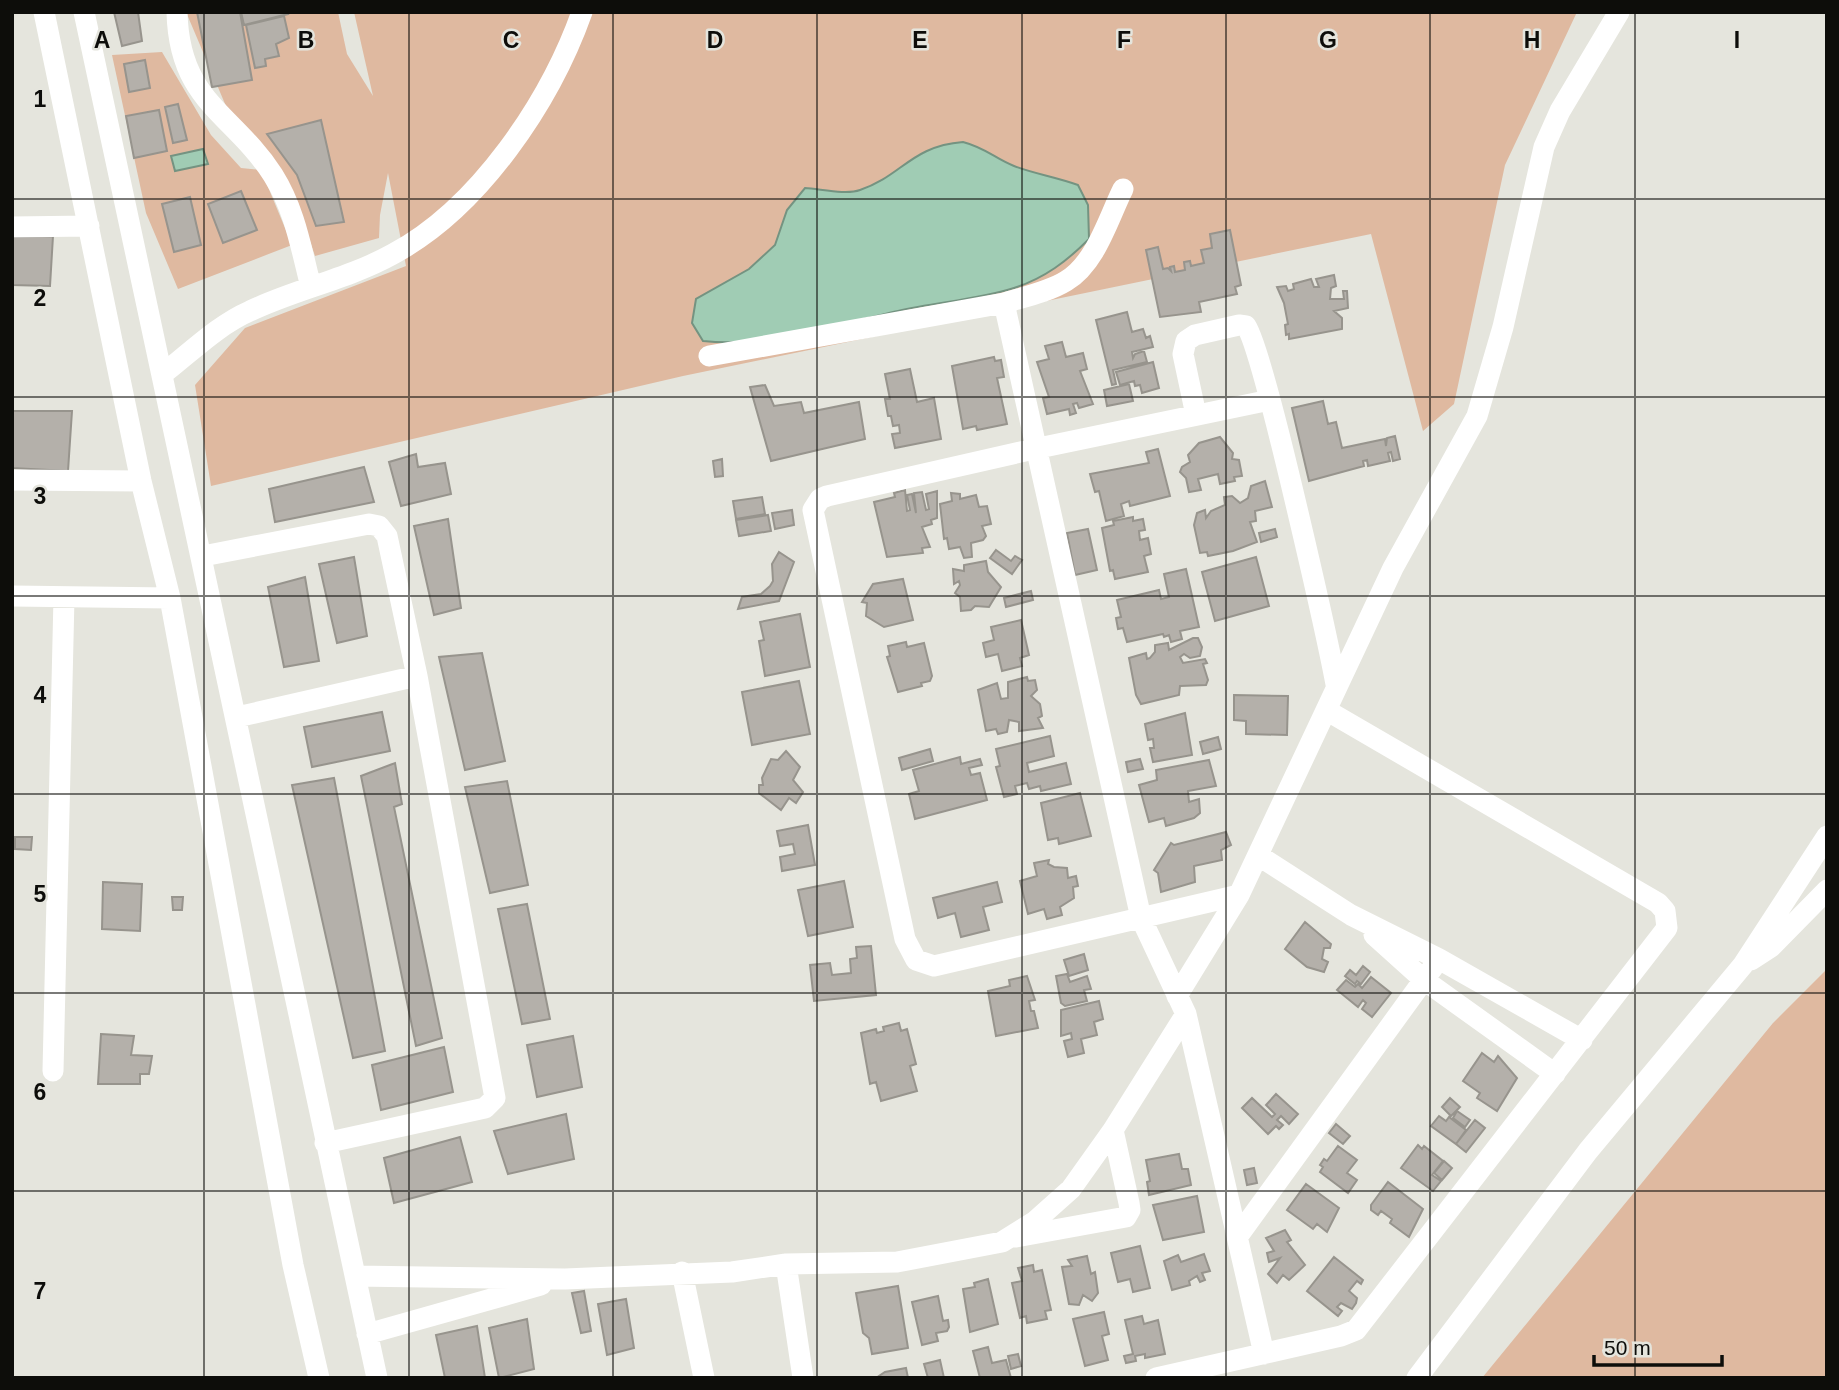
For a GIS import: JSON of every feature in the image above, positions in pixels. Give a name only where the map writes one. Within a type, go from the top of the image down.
[{"type":"street","points":[[44,12],[141,481],[170,598],[283,1211],[319,1378]]},
{"type":"street","points":[[84,12],[164,373],[325,1143],[377,1378]]},
{"type":"street","points":[[177,12],[180,42],[196,85],[215,112],[267,166],[288,202],[311,287]]},
{"type":"street","points":[[164,373],[248,311],[375,263],[416,240],[481,180],[537,105],[562,61],[582,12]]},
{"type":"street","points":[[1014,1237],[1071,1189],[1113,1130],[1259,856],[1336,684],[1393,568],[1477,416],[1503,327],[1544,146],[1611,17]]},
{"type":"street","points":[[709,356],[1004,303],[1066,281],[1086,263],[1123,189]]},
{"type":"street","points":[[12,227],[89,226]]},
{"type":"street","points":[[1004,303],[1034,449],[1141,918],[1181,1005],[1264,1354]]},
{"type":"street","points":[[1196,415],[1183,354],[1186,341],[1195,335],[1239,325],[1246,326],[1253,335],[1270,400],[1336,684]]},
{"type":"street","points":[[1239,895],[934,966],[916,960],[905,939],[813,510],[820,499],[827,496],[1270,400]]},
{"type":"street","points":[[12,480],[141,481]]},
{"type":"street","points":[[203,556],[369,524],[379,526],[387,536],[418,676],[495,1098],[485,1108],[325,1143]]},
{"type":"street","points":[[12,596],[170,598]]},
{"type":"street","points":[[53,1072],[64,597]]},
{"type":"street","points":[[237,717],[418,676]]},
{"type":"street","points":[[1156,1378],[1356,1330],[1667,928],[1665,911],[1658,902],[1326,710]]},
{"type":"street","points":[[1417,1378],[1588,1152],[1743,965],[1827,836]]},
{"type":"street","points":[[1259,856],[1351,915],[1439,959],[1582,1040]]},
{"type":"street","points":[[1743,965],[1771,947],[1827,890]]},
{"type":"street","points":[[1351,915],[1424,980],[1555,1074]]},
{"type":"street","points":[[1238,1236],[1439,959]]},
{"type":"street","points":[[355,1276],[565,1279],[732,1272],[786,1264],[897,1262],[965,1250],[1014,1237],[1126,1217],[1130,1210],[1129,1203],[1113,1130]]},
{"type":"street","points":[[786,1264],[803,1378]]},
{"type":"street","points":[[682,1272],[704,1378]]},
{"type":"street","points":[[367,1334],[565,1279]]},
{"type":"shaded area","points":[[186,12],[338,12],[347,54],[373,96],[354,12],[1577,12],[1505,165],[1454,404],[1423,431],[1371,234],[683,376],[211,486],[195,385],[245,328],[406,266],[388,173],[380,215],[379,238],[315,256],[298,205],[234,125]]},
{"type":"shaded area","points":[[162,52],[211,135],[241,168],[261,170],[292,245],[178,289],[146,213],[112,55]]},
{"type":"shaded area","points":[[963,142],[1014,166],[1078,185],[1088,205],[1089,239],[1046,274],[1000,292],[912,308],[777,338],[703,341],[692,323],[696,299],[749,269],[775,245],[787,210],[805,188],[841,192],[860,190],[887,177],[931,149]]},
{"type":"shaded area","points":[[203,149],[208,164],[175,171],[171,156]]},
{"type":"shaded area","points":[[1827,969],[1827,1378],[1482,1378],[1773,1023]]},
{"type":"building","points":[[114,12],[138,12],[142,41],[122,46]]},
{"type":"building","points":[[197,12],[240,12],[252,80],[212,87]]},
{"type":"building","points":[[241,12],[287,12],[288,14],[244,25]]},
{"type":"building","points":[[284,16],[289,38],[276,44],[279,56],[265,59],[266,66],[255,68],[246,25]]},
{"type":"building","points":[[145,60],[150,88],[129,92],[124,64]]},
{"type":"building","points":[[178,104],[187,140],[173,143],[165,107]]},
{"type":"building","points":[[159,110],[167,151],[134,158],[126,116]]},
{"type":"building","points":[[321,120],[344,222],[316,226],[297,175],[267,134]]},
{"type":"building","points":[[241,191],[257,230],[223,243],[208,204]]},
{"type":"building","points":[[190,197],[201,245],[174,252],[162,204]]},
{"type":"building","points":[[1230,230],[1241,285],[1235,287],[1237,294],[1199,302],[1201,312],[1160,317],[1146,250],[1158,247],[1163,269],[1168,268],[1171,271],[1170,267],[1174,266],[1175,272],[1185,270],[1184,262],[1190,261],[1191,266],[1204,263],[1201,250],[1212,248],[1210,234]]},
{"type":"building","points":[[53,236],[50,286],[12,285],[12,237]]},
{"type":"building","points":[[1334,275],[1336,286],[1331,288],[1330,299],[1344,299],[1343,291],[1347,291],[1348,308],[1334,311],[1342,318],[1342,329],[1289,339],[1289,334],[1286,335],[1285,325],[1288,324],[1284,303],[1277,287],[1286,286],[1288,291],[1294,289],[1293,284],[1311,279],[1314,287],[1319,287],[1316,279]]},
{"type":"building","points":[[1127,312],[1132,332],[1143,329],[1146,338],[1150,336],[1153,347],[1132,352],[1133,358],[1135,354],[1144,351],[1147,362],[1113,370],[1116,384],[1112,385],[1096,320]]},
{"type":"building","points":[[1062,342],[1066,357],[1083,353],[1087,369],[1080,371],[1093,404],[1079,408],[1077,403],[1073,404],[1076,413],[1070,415],[1069,409],[1047,414],[1043,398],[1049,397],[1037,362],[1049,359],[1045,346]]},
{"type":"building","points":[[994,357],[995,361],[1001,360],[1004,377],[997,378],[1007,424],[977,430],[976,426],[963,429],[952,366]]},
{"type":"building","points":[[1153,362],[1159,388],[1142,393],[1140,385],[1135,386],[1134,381],[1120,385],[1116,372]]},
{"type":"building","points":[[910,369],[917,402],[934,398],[941,439],[895,448],[892,434],[900,433],[899,425],[893,426],[891,416],[888,416],[885,399],[890,399],[885,374]]},
{"type":"building","points":[[1129,384],[1133,401],[1107,406],[1104,390]]},
{"type":"building","points":[[765,385],[774,406],[801,402],[804,413],[859,402],[865,439],[771,461],[750,387]]},
{"type":"building","points":[[1323,401],[1328,424],[1336,422],[1342,448],[1385,439],[1386,446],[1387,438],[1395,436],[1400,459],[1393,461],[1391,452],[1388,453],[1390,461],[1368,466],[1367,460],[1363,461],[1364,466],[1309,481],[1292,408]]},
{"type":"building","points":[[12,411],[72,411],[68,471],[12,468]]},
{"type":"building","points":[[1220,437],[1233,453],[1232,459],[1239,460],[1242,476],[1234,477],[1235,481],[1220,484],[1218,474],[1198,479],[1201,490],[1189,492],[1186,478],[1180,472],[1182,467],[1190,462],[1188,455],[1199,443]]},
{"type":"building","points":[[1158,449],[1170,496],[1130,506],[1129,501],[1121,504],[1124,516],[1106,521],[1099,491],[1095,492],[1090,474],[1149,463],[1146,452]]},
{"type":"building","points":[[416,454],[418,467],[445,463],[451,494],[401,506],[389,462]]},
{"type":"building","points":[[722,459],[723,476],[715,477],[713,461]]},
{"type":"building","points":[[364,467],[374,502],[275,522],[269,489]]},
{"type":"building","points":[[1265,481],[1272,507],[1255,511],[1256,521],[1250,522],[1257,542],[1208,556],[1207,552],[1200,553],[1194,525],[1197,513],[1205,510],[1206,518],[1211,511],[1225,505],[1224,497],[1232,496],[1240,503],[1248,498],[1251,486]]},
{"type":"building","points":[[905,490],[907,511],[910,510],[907,495],[912,494],[916,513],[914,493],[922,492],[926,510],[929,509],[926,494],[937,491],[937,518],[931,520],[932,524],[922,527],[930,547],[922,548],[923,553],[887,557],[874,502],[895,497],[894,493]]},
{"type":"building","points":[[951,493],[960,494],[960,499],[976,495],[979,507],[987,506],[991,524],[982,526],[986,536],[983,540],[971,543],[972,557],[964,558],[960,547],[949,549],[947,538],[944,539],[940,504],[952,501]]},
{"type":"building","points":[[762,497],[765,514],[736,519],[733,501]]},
{"type":"building","points":[[792,510],[794,525],[775,529],[772,513]]},
{"type":"building","points":[[768,515],[771,531],[739,536],[736,520]]},
{"type":"building","points":[[1133,517],[1133,521],[1143,519],[1145,530],[1139,531],[1140,540],[1148,538],[1151,554],[1144,556],[1148,572],[1115,579],[1113,570],[1110,571],[1102,528],[1114,525],[1113,521]]},
{"type":"building","points":[[448,519],[461,608],[434,615],[414,526]]},
{"type":"building","points":[[1088,529],[1097,570],[1075,575],[1067,533]]},
{"type":"building","points":[[1275,529],[1277,537],[1261,542],[1259,533]]},
{"type":"building","points":[[996,550],[1011,561],[1015,556],[1022,560],[1012,574],[990,558]]},
{"type":"building","points":[[779,552],[794,562],[779,601],[738,609],[742,597],[761,594],[770,586],[773,581],[772,564]]},
{"type":"building","points":[[354,557],[367,636],[337,643],[319,564]]},
{"type":"building","points":[[1256,557],[1269,606],[1215,621],[1202,572]]},
{"type":"building","points":[[986,561],[988,572],[1001,587],[989,607],[975,606],[971,610],[961,611],[960,597],[955,593],[960,585],[959,581],[954,584],[953,569],[964,571],[964,565]]},
{"type":"building","points":[[1186,569],[1199,627],[1180,631],[1182,639],[1171,642],[1169,635],[1164,637],[1163,634],[1127,642],[1123,628],[1118,629],[1116,618],[1121,617],[1117,600],[1159,590],[1161,599],[1169,597],[1164,574]]},
{"type":"building","points":[[305,577],[319,661],[284,667],[268,587]]},
{"type":"building","points":[[903,579],[913,620],[884,627],[866,616],[867,603],[862,602],[873,584]]},
{"type":"building","points":[[1031,591],[1033,600],[1006,607],[1004,598]]},
{"type":"building","points":[[800,614],[810,667],[765,676],[759,641],[764,640],[760,622]]},
{"type":"building","points":[[1021,620],[1029,655],[1020,658],[1022,666],[1002,671],[998,654],[986,657],[983,643],[994,640],[991,627]]},
{"type":"building","points":[[1198,638],[1202,647],[1200,656],[1190,658],[1184,654],[1180,657],[1183,663],[1205,659],[1207,663],[1203,664],[1208,680],[1206,685],[1180,686],[1179,695],[1141,704],[1136,695],[1129,658],[1146,653],[1147,659],[1155,652],[1155,645],[1168,643],[1169,650]]},
{"type":"building","points":[[906,642],[907,647],[924,643],[932,676],[930,681],[921,683],[922,686],[898,692],[887,657],[890,656],[888,646]]},
{"type":"building","points":[[482,653],[505,761],[465,770],[439,657]]},
{"type":"building","points":[[1027,677],[1028,681],[1035,680],[1037,690],[1031,696],[1040,704],[1042,716],[1038,718],[1043,728],[1019,731],[1019,722],[1009,720],[1007,732],[998,734],[996,729],[986,731],[978,690],[997,683],[1001,699],[1008,698],[1008,682]]},
{"type":"building","points":[[799,681],[810,734],[752,745],[742,692]]},
{"type":"building","points":[[1234,695],[1288,696],[1287,735],[1246,734],[1246,721],[1234,720]]},
{"type":"building","points":[[382,712],[390,751],[312,767],[304,727]]},
{"type":"building","points":[[1185,713],[1192,755],[1153,762],[1150,748],[1154,748],[1153,739],[1148,740],[1145,724]]},
{"type":"building","points":[[1050,736],[1054,756],[1027,763],[1029,772],[1066,763],[1071,784],[1041,791],[1040,786],[1029,789],[1027,783],[1015,786],[1017,794],[1004,797],[996,767],[1000,766],[996,749]]},
{"type":"building","points":[[1218,737],[1221,749],[1203,754],[1200,742]]},
{"type":"building","points":[[930,749],[933,761],[902,770],[899,758]]},
{"type":"building","points":[[786,751],[800,767],[793,780],[803,792],[796,803],[789,798],[781,810],[759,793],[759,785],[763,785],[762,778],[771,759],[778,760]]},
{"type":"building","points":[[960,757],[961,764],[980,759],[982,765],[969,768],[971,775],[980,773],[987,800],[915,819],[909,794],[919,791],[913,770]]},
{"type":"building","points":[[1140,759],[1143,769],[1128,772],[1126,762]]},
{"type":"building","points":[[1209,760],[1216,786],[1188,791],[1189,802],[1199,799],[1200,813],[1194,818],[1166,826],[1164,818],[1149,822],[1139,785],[1157,780],[1156,770]]},
{"type":"building","points":[[395,763],[402,804],[394,807],[442,1038],[416,1046],[361,776]]},
{"type":"building","points":[[334,778],[385,1051],[353,1058],[292,785]]},
{"type":"building","points":[[507,781],[528,885],[490,893],[465,787]]},
{"type":"building","points":[[1080,793],[1091,836],[1059,844],[1058,838],[1048,840],[1041,803]]},
{"type":"building","points":[[808,825],[815,865],[782,871],[780,857],[795,854],[793,844],[780,846],[777,831]]},
{"type":"building","points":[[1226,832],[1231,845],[1221,850],[1222,860],[1194,866],[1195,882],[1161,892],[1158,873],[1154,870],[1171,843],[1174,845]]},
{"type":"building","points":[[15,837],[32,837],[31,850],[15,849]]},
{"type":"building","points":[[1049,860],[1048,864],[1054,867],[1067,868],[1068,878],[1076,876],[1078,886],[1073,887],[1074,898],[1060,907],[1062,915],[1047,919],[1044,909],[1028,914],[1020,881],[1037,876],[1034,863]]},
{"type":"building","points":[[844,881],[853,927],[808,936],[798,890]]},
{"type":"building","points":[[103,882],[142,884],[140,931],[102,929]]},
{"type":"building","points":[[997,882],[1002,902],[983,907],[989,930],[961,937],[955,913],[938,918],[933,898]]},
{"type":"building","points":[[172,897],[183,897],[182,910],[173,910]]},
{"type":"building","points":[[527,904],[550,1019],[522,1024],[498,909]]},
{"type":"building","points":[[1305,922],[1331,944],[1330,948],[1324,948],[1322,959],[1328,962],[1324,972],[1307,967],[1285,949]]},
{"type":"building","points":[[871,946],[876,995],[814,1001],[810,965],[830,963],[832,975],[851,973],[850,959],[857,958],[856,947]]},
{"type":"building","points":[[1084,954],[1088,970],[1069,976],[1064,960]]},
{"type":"building","points":[[1363,966],[1370,972],[1361,984],[1357,981],[1355,984],[1345,976],[1350,970],[1356,975]]},
{"type":"building","points":[[1067,974],[1070,982],[1087,976],[1091,989],[1084,990],[1087,1001],[1065,1006],[1061,1003],[1056,976]]},
{"type":"building","points":[[1027,976],[1035,1000],[1029,1001],[1031,1011],[1034,1011],[1038,1028],[996,1036],[988,991],[1010,986],[1009,980]]},
{"type":"building","points":[[1371,977],[1391,993],[1372,1017],[1362,1009],[1366,1003],[1363,1000],[1358,1007],[1337,990],[1346,980],[1355,987],[1358,984],[1362,988]]},
{"type":"building","points":[[1099,1001],[1103,1019],[1094,1022],[1097,1035],[1081,1039],[1084,1053],[1068,1057],[1064,1041],[1072,1039],[1071,1033],[1061,1036],[1061,1010]]},
{"type":"building","points":[[899,1023],[901,1031],[907,1029],[916,1064],[910,1066],[917,1091],[881,1101],[876,1082],[870,1084],[861,1033],[876,1029],[877,1033],[884,1031],[883,1027]]},
{"type":"building","points":[[101,1034],[134,1036],[131,1055],[152,1056],[149,1074],[140,1074],[140,1084],[98,1084]]},
{"type":"building","points":[[573,1036],[582,1087],[537,1097],[527,1045]]},
{"type":"building","points":[[444,1047],[453,1092],[381,1110],[372,1065]]},
{"type":"building","points":[[1482,1053],[1494,1062],[1498,1056],[1517,1078],[1497,1111],[1477,1098],[1480,1093],[1463,1081]]},
{"type":"building","points":[[1276,1094],[1298,1114],[1289,1124],[1281,1116],[1277,1120],[1283,1125],[1279,1129],[1276,1126],[1268,1134],[1242,1108],[1252,1098],[1272,1117],[1275,1114],[1266,1105]]},
{"type":"building","points":[[1450,1098],[1460,1107],[1451,1116],[1442,1107]]},
{"type":"building","points":[[1457,1111],[1470,1120],[1465,1127],[1453,1118]]},
{"type":"building","points":[[566,1114],[574,1159],[508,1174],[494,1131]]},
{"type":"building","points":[[1439,1116],[1446,1121],[1449,1117],[1466,1130],[1456,1144],[1431,1126]]},
{"type":"building","points":[[1475,1120],[1485,1128],[1466,1152],[1456,1144]]},
{"type":"building","points":[[1336,1124],[1350,1136],[1343,1144],[1329,1133]]},
{"type":"building","points":[[460,1137],[472,1182],[394,1203],[384,1158]]},
{"type":"building","points":[[1418,1145],[1422,1149],[1424,1146],[1443,1161],[1432,1175],[1441,1181],[1433,1191],[1401,1168]]},
{"type":"building","points":[[1338,1146],[1357,1160],[1347,1173],[1357,1180],[1348,1193],[1320,1172],[1324,1159],[1327,1161]]},
{"type":"building","points":[[1179,1154],[1182,1169],[1188,1169],[1191,1185],[1149,1195],[1147,1182],[1150,1181],[1146,1160]]},
{"type":"building","points":[[1444,1161],[1452,1168],[1442,1180],[1434,1173]]},
{"type":"building","points":[[1254,1168],[1257,1183],[1247,1185],[1244,1170]]},
{"type":"building","points":[[1388,1182],[1423,1209],[1409,1237],[1390,1223],[1392,1219],[1381,1211],[1378,1215],[1371,1210],[1371,1205]]},
{"type":"building","points":[[1306,1184],[1339,1208],[1327,1232],[1317,1224],[1313,1229],[1287,1210]]},
{"type":"building","points":[[1197,1196],[1204,1232],[1163,1240],[1153,1205]]},
{"type":"building","points":[[1285,1230],[1291,1240],[1287,1242],[1305,1265],[1289,1280],[1283,1275],[1277,1283],[1268,1274],[1280,1258],[1269,1262],[1267,1253],[1274,1251],[1266,1238]]},
{"type":"building","points":[[1140,1246],[1150,1288],[1133,1292],[1130,1279],[1118,1282],[1111,1253]]},
{"type":"building","points":[[1204,1254],[1210,1271],[1202,1273],[1205,1280],[1200,1282],[1197,1276],[1189,1281],[1190,1285],[1172,1290],[1164,1261],[1178,1255],[1181,1262]]},
{"type":"building","points":[[1087,1256],[1091,1274],[1095,1272],[1098,1293],[1092,1301],[1083,1295],[1079,1305],[1069,1304],[1062,1267],[1072,1266],[1068,1260]]},
{"type":"building","points":[[1334,1257],[1363,1280],[1361,1284],[1357,1281],[1349,1291],[1357,1298],[1352,1309],[1341,1303],[1337,1307],[1342,1311],[1338,1316],[1307,1291]]},
{"type":"building","points":[[1033,1265],[1034,1272],[1042,1270],[1051,1310],[1045,1311],[1047,1319],[1027,1323],[1026,1316],[1020,1318],[1012,1283],[1022,1281],[1018,1268]]},
{"type":"building","points":[[988,1279],[998,1324],[970,1332],[963,1289],[975,1287],[974,1283]]},
{"type":"building","points":[[898,1286],[908,1348],[872,1354],[869,1338],[863,1333],[856,1293]]},
{"type":"building","points":[[584,1291],[591,1331],[581,1333],[572,1293]]},
{"type":"building","points":[[938,1296],[943,1321],[948,1320],[949,1327],[947,1331],[936,1333],[938,1341],[922,1345],[912,1302]]},
{"type":"building","points":[[626,1299],[634,1348],[607,1355],[598,1304]]},
{"type":"building","points":[[1104,1312],[1109,1334],[1102,1336],[1108,1360],[1085,1366],[1073,1319]]},
{"type":"building","points":[[1142,1316],[1144,1324],[1158,1320],[1165,1354],[1145,1358],[1145,1354],[1135,1356],[1136,1361],[1126,1363],[1124,1356],[1133,1354],[1125,1320]]},
{"type":"building","points":[[527,1319],[534,1369],[499,1378],[489,1328]]},
{"type":"building","points":[[477,1326],[485,1378],[445,1378],[436,1335]]},
{"type":"building","points":[[988,1347],[992,1363],[1006,1360],[1011,1378],[980,1378],[973,1351]]},
{"type":"building","points":[[1018,1354],[1021,1366],[1011,1369],[1008,1356]]},
{"type":"building","points":[[940,1360],[944,1378],[928,1378],[924,1364]]},
{"type":"building","points":[[906,1368],[908,1378],[876,1378],[885,1372]]}]
